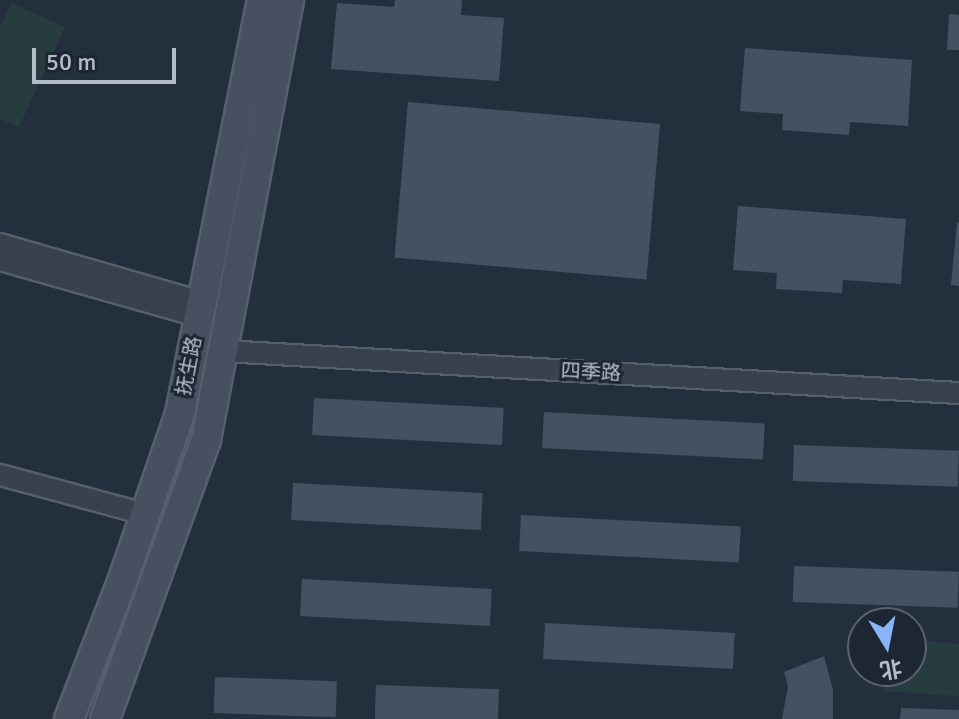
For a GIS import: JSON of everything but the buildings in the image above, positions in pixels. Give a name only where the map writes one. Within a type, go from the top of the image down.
[{"type":"main road","name":"抚生路","points":[[69,719],[180,413],[262,0]]},
{"type":"main road","name":"抚生路","points":[[105,719],[206,440],[289,0]]},
{"type":"street","points":[[0,244],[200,309]]},
{"type":"street","points":[[0,260],[200,309]]},
{"type":"street","name":"四季路","points":[[223,351],[959,393]]},
{"type":"street","points":[[0,475],[145,514]]},
{"type":"green space","points":[[11,3],[65,27],[19,127],[0,119],[0,27]]},
{"type":"green space","points":[[927,641],[959,644],[959,696],[882,691],[882,687],[927,687]]}]
